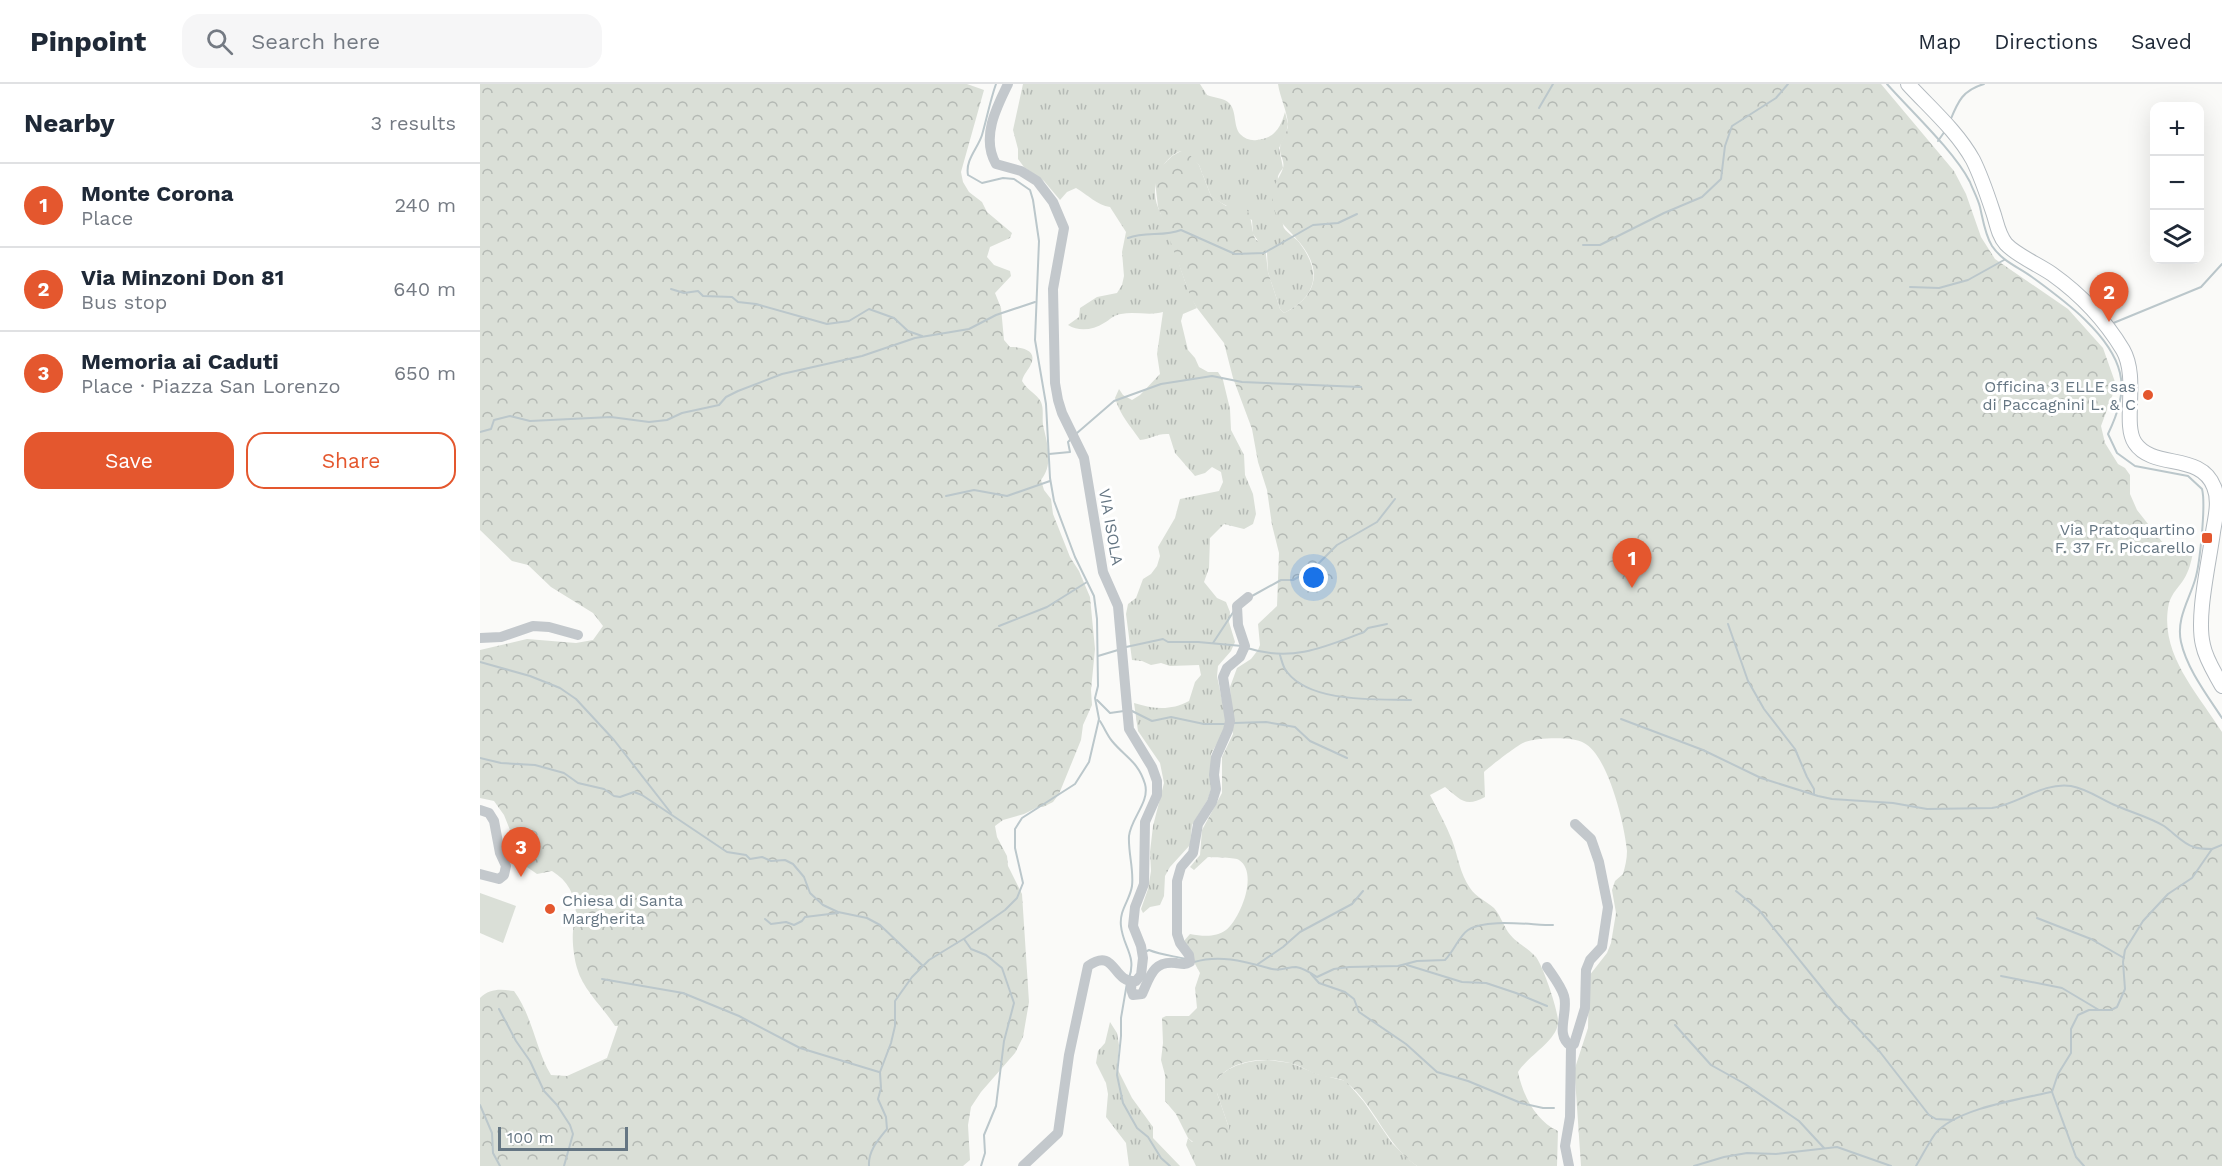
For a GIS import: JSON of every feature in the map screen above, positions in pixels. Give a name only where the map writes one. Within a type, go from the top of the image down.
[{"type":"main road","points":[[1908,84],[1958,138],[1972,159],[1982,180],[2000,235],[2007,246],[2070,288],[2102,319],[2124,352],[2132,381],[2131,431],[2133,440],[2146,454],[2196,467],[2208,477],[2214,487],[2216,506],[2201,637],[2206,656],[2222,686]]},
{"type":"street","name":"VIA ISOLA","points":[[1008,84],[993,121],[988,144],[996,164],[1028,174],[1045,190],[1060,214],[1064,228],[1053,289],[1055,383],[1062,413],[1084,458],[1103,572],[1118,606],[1129,729],[1152,767],[1157,781],[1157,795],[1145,822],[1144,884],[1135,907],[1132,926],[1141,946],[1143,958],[1141,975],[1136,981],[1132,981]]},
{"type":"street","points":[[1023,1166],[1058,1133],[1069,1055],[1088,966],[1095,961],[1111,962],[1122,978],[1132,981],[1133,995],[1137,996],[1142,994],[1153,969],[1159,964],[1190,962],[1189,955],[1180,943],[1177,934],[1177,881],[1181,867],[1193,853],[1198,824],[1212,802],[1216,789],[1214,775],[1216,757],[1230,721],[1223,676],[1227,668],[1240,657],[1245,646],[1238,626],[1237,606],[1248,597]]},
{"type":"street","points":[[480,638],[501,637],[533,626],[549,627],[578,635]]},
{"type":"street","points":[[480,810],[489,813],[494,820],[500,853],[506,866],[504,875],[499,879],[484,877],[480,874]]},
{"type":"street","points":[[1569,1166],[1565,1146],[1570,1118],[1571,1046],[1574,1044],[1582,1023],[1585,1008],[1586,970],[1590,960],[1602,947],[1608,907],[1599,862],[1591,839],[1575,824]]},
{"type":"street","points":[[1547,967],[1564,994],[1566,1005],[1562,1031],[1566,1043],[1571,1046]]},
{"type":"green space","points":[[480,84],[967,84],[984,90],[961,172],[963,182],[969,192],[982,202],[987,212],[1012,233],[1010,238],[990,247],[987,257],[994,265],[1010,271],[1011,276],[995,293],[1001,308],[1004,340],[1010,347],[1026,350],[1032,355],[1031,364],[1022,381],[1042,405],[1048,460],[1041,480],[1044,490],[1051,499],[1053,514],[1070,557],[1090,597],[1095,649],[1091,690],[1092,705],[1083,725],[1081,740],[1059,794],[1053,802],[1043,807],[1003,820],[995,826],[997,837],[1007,856],[1008,866],[1022,894],[1029,1002],[1023,1037],[1015,1053],[971,1107],[968,1125],[970,1160],[963,1166],[480,1166],[480,998],[496,990],[514,991],[526,1011],[551,1075],[567,1076],[607,1058],[618,1026],[615,1026],[588,991],[577,968],[573,940],[576,913],[570,889],[552,871],[537,874],[524,865],[504,815],[494,801],[480,798],[480,650],[527,639],[576,643],[593,640],[603,626],[593,613],[551,587],[528,565],[512,561],[480,530]]},
{"type":"green space","points":[[1023,84],[1200,84],[1207,95],[1229,103],[1240,134],[1253,140],[1272,135],[1279,127],[1285,112],[1288,124],[1279,148],[1283,168],[1278,175],[1283,225],[1299,243],[1312,266],[1312,284],[1309,292],[1295,307],[1284,313],[1280,309],[1268,272],[1267,253],[1253,234],[1252,220],[1211,196],[1199,165],[1181,151],[1166,161],[1157,178],[1155,196],[1197,308],[1183,314],[1181,321],[1188,350],[1199,367],[1208,372],[1218,372],[1223,380],[1230,409],[1231,430],[1244,455],[1245,475],[1253,494],[1256,514],[1253,524],[1244,529],[1224,524],[1210,538],[1209,568],[1204,582],[1217,598],[1226,602],[1235,642],[1231,651],[1218,666],[1217,676],[1226,719],[1225,729],[1211,754],[1211,789],[1208,799],[1192,825],[1190,845],[1165,876],[1164,896],[1160,905],[1150,907],[1143,913],[1141,909],[1151,871],[1150,852],[1153,826],[1164,783],[1160,763],[1138,731],[1134,703],[1162,708],[1182,704],[1189,701],[1195,682],[1201,675],[1199,665],[1170,666],[1161,663],[1151,665],[1132,660],[1126,614],[1128,604],[1136,598],[1143,579],[1157,566],[1160,556],[1158,547],[1175,518],[1180,499],[1219,491],[1223,482],[1221,472],[1212,467],[1205,473],[1195,476],[1175,453],[1169,434],[1140,440],[1117,405],[1115,398],[1119,389],[1123,395],[1132,400],[1160,374],[1157,354],[1163,312],[1118,315],[1091,329],[1077,329],[1068,325],[1079,317],[1080,308],[1097,297],[1117,293],[1122,285],[1124,276],[1122,252],[1126,232],[1110,207],[1097,202],[1076,188],[1067,192],[1060,200],[1044,181],[1024,167],[1018,159],[1013,130]]},
{"type":"green space","points":[[1278,84],[1881,84],[1954,171],[1966,194],[1981,237],[1995,259],[2068,309],[2103,348],[2115,382],[2101,426],[2105,443],[2118,464],[2130,475],[2130,494],[2137,510],[2163,543],[2178,550],[2193,553],[2186,576],[2170,599],[2167,621],[2169,639],[2182,672],[2222,732],[2222,1166],[1581,1166],[1575,1068],[1588,1028],[1589,976],[1607,953],[1611,943],[1616,913],[1612,890],[1615,881],[1623,874],[1627,851],[1619,809],[1601,761],[1584,743],[1563,739],[1525,742],[1511,751],[1484,772],[1485,797],[1478,800],[1463,801],[1445,787],[1430,795],[1450,834],[1461,871],[1470,888],[1494,908],[1511,936],[1535,956],[1550,989],[1558,1019],[1556,1031],[1518,1072],[1523,1090],[1532,1107],[1543,1121],[1558,1131],[1557,1166],[1417,1166],[1396,1147],[1365,1102],[1346,1082],[1319,1075],[1294,1064],[1271,1060],[1240,1064],[1223,1073],[1217,1080],[1217,1093],[1229,1128],[1228,1135],[1220,1144],[1208,1148],[1197,1145],[1188,1138],[1176,1114],[1165,1101],[1165,1075],[1161,1060],[1162,1018],[1189,1016],[1197,1008],[1195,988],[1200,973],[1183,942],[1190,934],[1204,936],[1222,933],[1237,916],[1245,896],[1247,875],[1245,866],[1239,860],[1208,857],[1194,870],[1190,867],[1200,855],[1202,830],[1222,793],[1222,757],[1233,734],[1230,687],[1237,668],[1251,659],[1258,650],[1260,645],[1258,624],[1277,606],[1279,553],[1252,429],[1233,378],[1224,343],[1191,298],[1158,207],[1155,181],[1161,167],[1172,156],[1181,151],[1187,152],[1199,165],[1211,196],[1226,206],[1237,204],[1247,210],[1256,240],[1265,246],[1268,272],[1280,309],[1284,313],[1295,307],[1310,291],[1314,273],[1307,253],[1282,223],[1273,204],[1273,189],[1283,165],[1280,147],[1288,124]]},
{"type":"green space","points":[[480,893],[516,906],[503,943],[480,933]]},
{"type":"green space","points":[[1110,1022],[1117,1033],[1119,1045],[1117,1068],[1132,1098],[1153,1127],[1153,1138],[1180,1166],[1129,1166],[1126,1143],[1106,1117],[1108,1094],[1106,1083],[1096,1063],[1098,1051],[1105,1043]]},
{"type":"green space","points":[[1268,1060],[1291,1063],[1317,1074],[1346,1081],[1364,1102],[1392,1143],[1417,1166],[1196,1166],[1186,1145],[1188,1138],[1192,1142],[1229,1128],[1217,1093],[1217,1080],[1233,1067]]},
{"type":"waterway","points":[[869,1166],[872,1151],[887,1129],[886,1117],[878,1099],[881,1088],[880,1072],[895,1026],[895,1001],[912,977],[929,960],[1005,910],[1017,898],[1023,883],[1015,848],[1015,829],[1022,818],[1075,784],[1089,762],[1099,719],[1095,698],[1098,686],[1097,619],[1094,596],[1075,557],[1054,501],[1050,478],[1046,404],[1035,340],[1039,241],[1033,200],[1030,190],[1014,179],[1003,178],[982,183],[968,175],[968,164],[982,135],[996,84]]},
{"type":"waterway","points":[[1539,108],[1553,84]]},
{"type":"waterway","points":[[1583,245],[1600,245],[1702,197],[1721,179],[1725,146],[1732,126],[1776,98],[1788,84]]},
{"type":"waterway","points":[[1887,84],[1943,144],[1963,170],[1978,201],[1984,227],[1996,251],[2005,260],[2032,277],[2071,307],[2107,345],[2120,373],[2122,389],[2108,434],[2117,453],[2135,466],[2188,476],[2202,489],[2203,520],[2199,561],[2180,625],[2180,634],[2184,652],[2193,672],[2222,718]]},
{"type":"waterway","points":[[1950,121],[1962,97],[1977,86],[1984,84]]},
{"type":"waterway","points":[[1938,141],[1945,131]]},
{"type":"waterway","points":[[1128,238],[1181,230],[1235,254],[1264,253],[1313,225],[1338,223],[1357,214]]},
{"type":"waterway","points":[[1910,287],[1939,288],[1968,280],[2004,260]]},
{"type":"waterway","points":[[2111,324],[2201,287],[2222,264]]},
{"type":"waterway","points":[[671,289],[684,293],[698,291],[703,296],[732,297],[738,302],[756,304],[827,324],[849,321],[869,309],[894,318],[908,331],[922,336]]},
{"type":"waterway","points":[[480,432],[491,429],[494,420],[510,416],[530,421],[611,417],[649,422],[667,420],[682,413],[719,405],[726,397],[738,391],[782,374],[862,356],[915,338],[969,329],[996,315],[1035,302]]},
{"type":"waterway","points":[[1077,433],[1114,401],[1161,384],[1212,376],[1242,382],[1361,387]]},
{"type":"waterway","points":[[1049,454],[1070,452],[1068,442],[1071,439]]},
{"type":"waterway","points":[[946,496],[974,490],[1007,496],[1050,481]]},
{"type":"waterway","points":[[1252,596],[1281,580],[1293,580],[1313,569],[1337,545],[1377,522],[1395,499]]},
{"type":"waterway","points":[[999,626],[1047,607],[1087,582]]},
{"type":"waterway","points":[[1213,643],[1234,611]]},
{"type":"waterway","points":[[1247,648],[1278,654],[1307,651],[1349,638],[1368,628],[1387,624]]},
{"type":"waterway","points":[[1728,624],[1748,681],[1764,709],[1795,749],[1814,789],[1814,794]]},
{"type":"waterway","points":[[1126,647],[1163,639],[1168,642],[1242,646]]},
{"type":"waterway","points":[[1098,656],[1118,650]]},
{"type":"waterway","points":[[1280,655],[1287,672],[1298,682],[1311,689],[1327,694],[1362,699],[1411,700]]},
{"type":"waterway","points":[[480,662],[530,676],[560,688],[576,699],[614,740],[671,813]]},
{"type":"waterway","points":[[1097,700],[1110,713],[1124,711]]},
{"type":"waterway","points":[[1130,710],[1152,721],[1171,717],[1204,724],[1225,724]]},
{"type":"waterway","points":[[1621,719],[1703,750],[1761,778],[1818,796],[1893,803],[1927,809],[1992,808],[2050,787],[2071,786],[2158,823],[2190,845],[2212,849]]},
{"type":"waterway","points":[[1100,721],[1112,741],[1139,770],[1146,791],[1143,804],[1130,829],[1132,886],[1121,920],[1122,933],[1131,957],[1129,978]]},
{"type":"waterway","points":[[1234,723],[1266,722],[1295,727],[1310,741],[1347,758]]},
{"type":"waterway","points":[[480,758],[501,763],[535,765],[564,773],[578,783],[604,789],[614,796],[620,797],[634,792],[642,795],[727,852],[746,855],[750,859],[762,857],[771,861],[785,860],[793,864],[804,877],[810,893],[823,905],[838,912],[867,918],[880,925],[922,965]]},
{"type":"waterway","points":[[2084,1166],[2076,1157],[2052,1092],[2058,1074],[2071,1053],[2071,1029],[2078,1015],[2089,1010],[2111,1010],[2117,1007],[2125,989],[2123,962],[2125,950],[2143,921],[2168,894],[2192,878],[2212,849],[2222,845]]},
{"type":"waterway","points":[[1258,964],[1300,932],[1352,904],[1363,891]]},
{"type":"waterway","points":[[1736,891],[1759,910],[1835,1004],[1880,1052],[1929,1115],[1936,1119],[1954,1120]]},
{"type":"waterway","points":[[765,919],[771,924],[786,922],[794,925],[805,917],[838,913]]},
{"type":"waterway","points":[[2037,918],[2091,939],[2124,958]]},
{"type":"waterway","points":[[1194,962],[1224,959],[1275,969],[1296,967],[1317,977],[1334,969],[1349,967],[1398,966],[1417,961],[1445,960],[1465,933],[1476,926],[1497,923],[1553,925]]},
{"type":"waterway","points":[[964,939],[971,949],[986,955],[1002,968],[1014,1003],[1004,1041],[996,1106],[984,1135],[985,1153],[981,1166]]},
{"type":"waterway","points":[[1145,952],[1149,950],[1186,959]]},
{"type":"waterway","points":[[1407,965],[1462,982],[1486,983],[1547,1006]]},
{"type":"waterway","points":[[1311,974],[1319,983],[1345,992],[1354,999],[1359,1012],[1406,1044],[1437,1072],[1468,1081],[1521,1103],[1554,1108]]},
{"type":"waterway","points":[[2001,976],[2062,988],[2099,1010]]},
{"type":"waterway","points":[[602,979],[683,993],[739,1016],[800,1048],[879,1072]]},
{"type":"waterway","points":[[1127,983],[1121,1018],[1117,1075],[1123,1103],[1137,1128],[1148,1137],[1161,1158],[1170,1166]]},
{"type":"waterway","points":[[499,1009],[530,1061],[544,1091],[557,1105],[570,1125],[573,1134],[564,1166]]},
{"type":"waterway","points":[[1675,1025],[1711,1065],[1745,1084],[1799,1121],[1824,1148]]},
{"type":"waterway","points":[[1916,1166],[1935,1134],[1944,1125],[1989,1106],[2051,1092]]},
{"type":"waterway","points":[[480,1105],[492,1133],[493,1153],[500,1166]]},
{"type":"waterway","points":[[1694,1166],[1747,1153],[1776,1154],[1837,1147],[1891,1166]]},
{"type":"place","name":"Via Minzoni Don 81","points":[[2109,322]]},
{"type":"place","name":"Officina 3 ELLE sas di Paccagnini L. & C","points":[[2148,395]]},
{"type":"place","name":"Via Pratoquartino F. 37 Fr. Piccarello","points":[[2207,538]]},
{"type":"place","name":"Monte Corona","points":[[1632,588]]},
{"type":"place","name":"Memoria ai Caduti","points":[[521,877]]},
{"type":"place","name":"Chiesa di Santa Margherita","points":[[550,909]]}]
